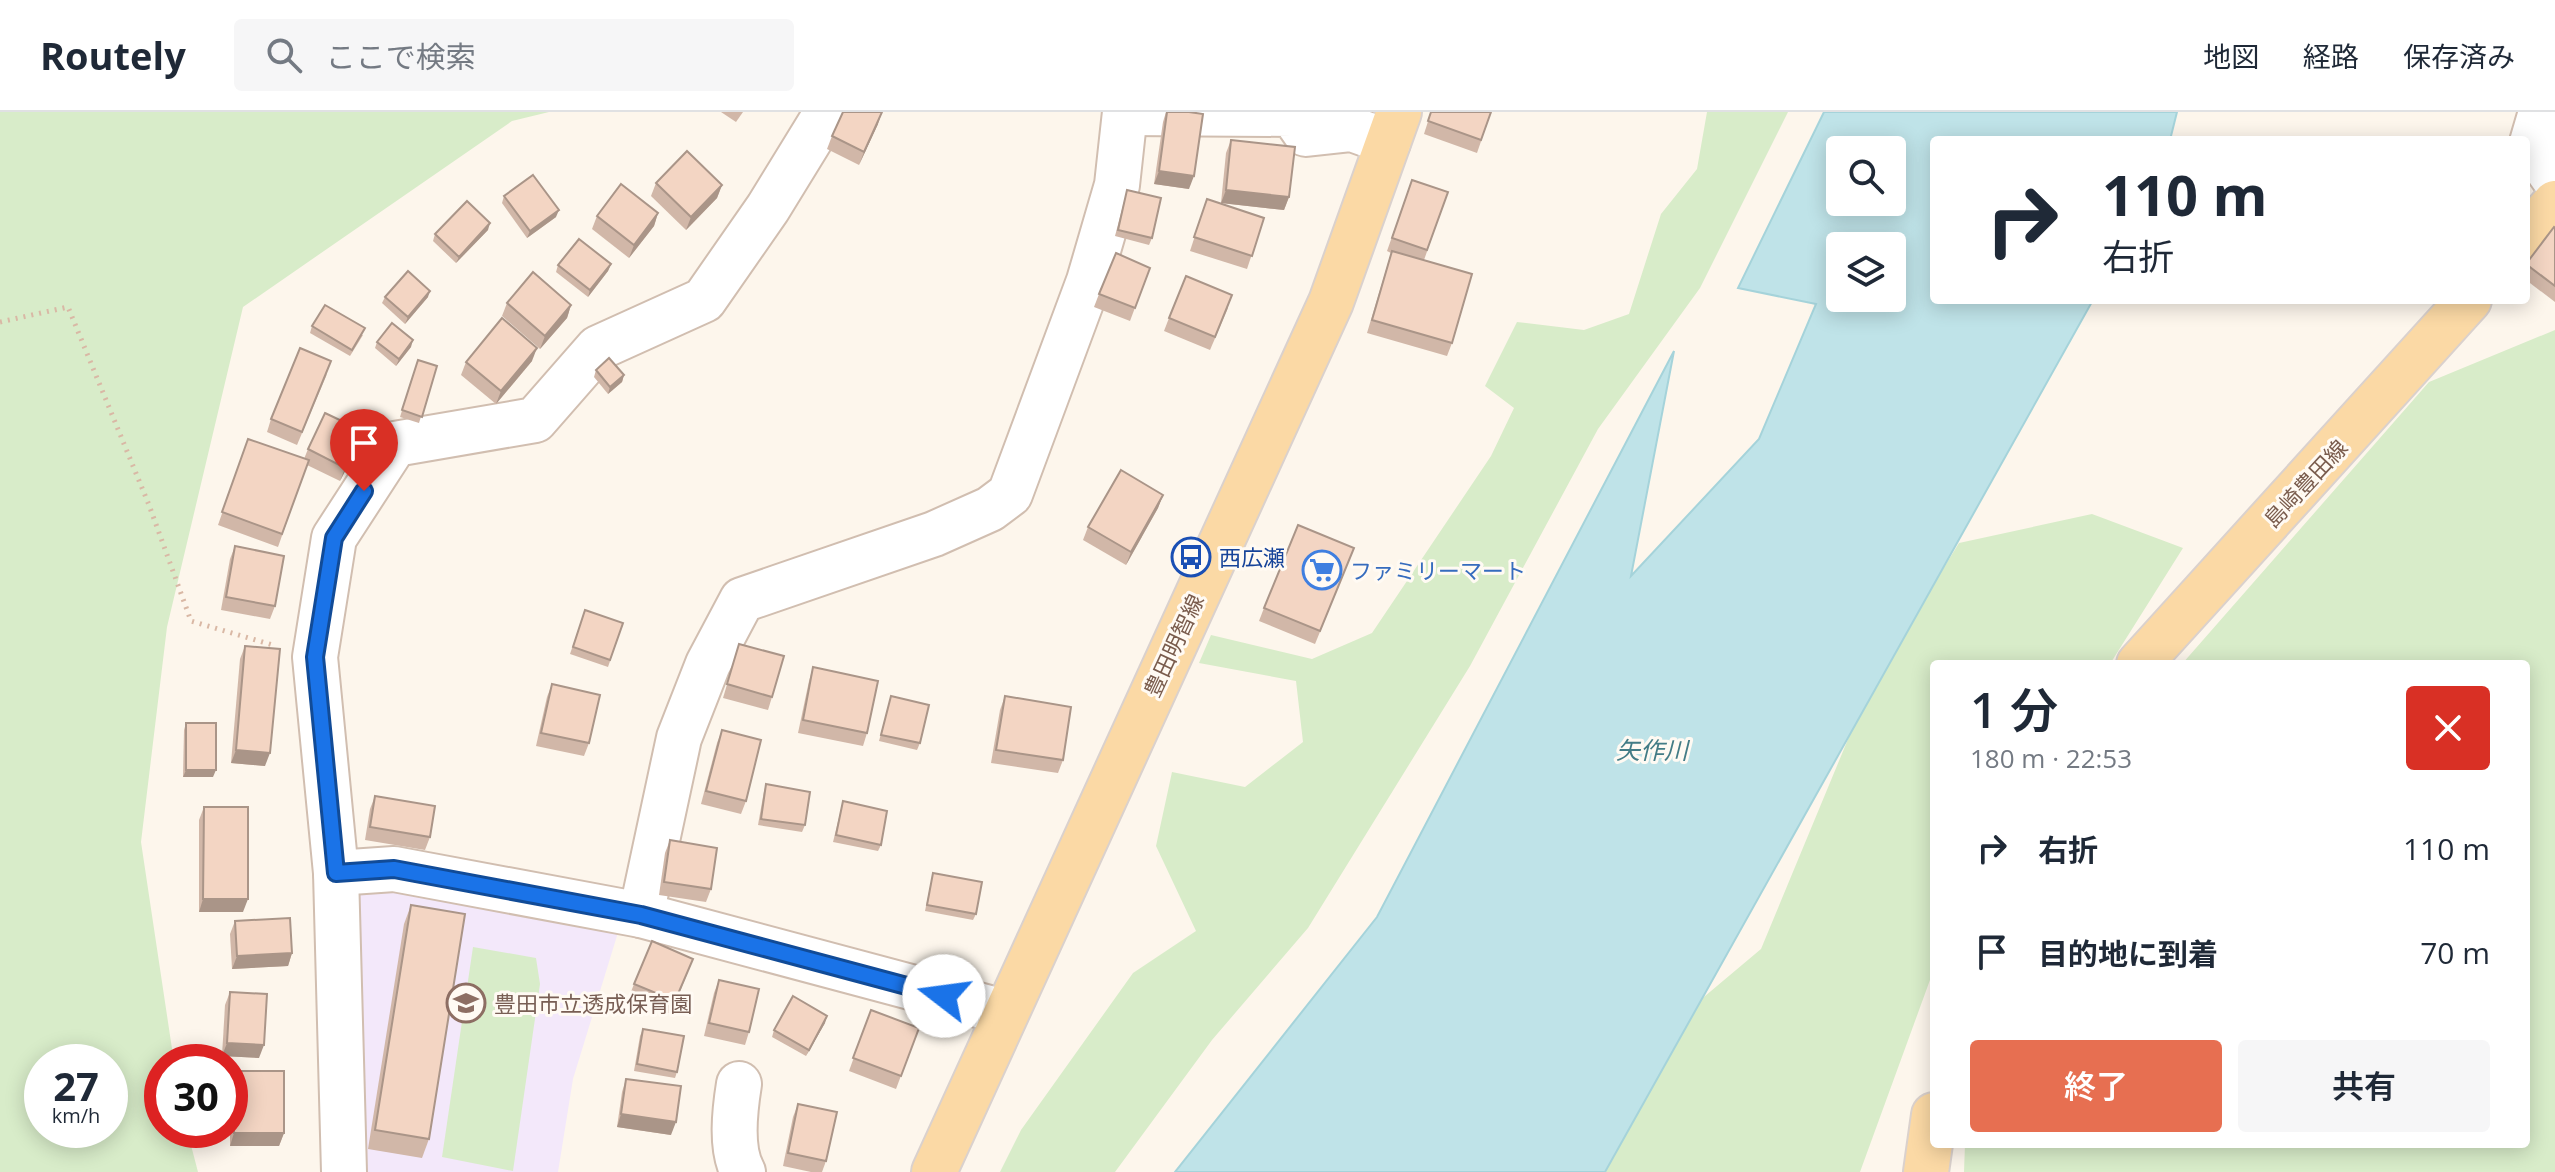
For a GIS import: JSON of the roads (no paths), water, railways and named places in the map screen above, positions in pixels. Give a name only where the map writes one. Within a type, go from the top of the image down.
[{"type":"main road","name":"豊田明智線","points":[[934,1172],[1004,1012],[1331,302],[1394,127]]},
{"type":"main road","points":[[2530,231],[2555,203]]},
{"type":"main road","name":"島崎豊田線","points":[[2143,660],[2465,304]]},
{"type":"main road","points":[[1926,1172],[1930,1144]]},
{"type":"street","points":[[344,1172],[336,873],[315,657],[334,538],[395,444],[535,420],[598,348],[704,300],[768,208],[827,112]]},
{"type":"street","points":[[641,915],[679,738],[708,664],[742,600],[934,534],[990,509],[1010,494],[1089,281],[1117,185],[1125,112],[1292,114],[1306,134],[1394,127]]},
{"type":"street","points":[[2541,112],[2531,146],[2555,180]]},
{"type":"street","points":[[336,873],[394,869],[641,915],[1004,1012]]},
{"type":"street","points":[[739,1084],[735,1108],[738,1164],[743,1172]]},
{"type":"water","name":"矢作川","points":[[1824,112],[2177,112],[2171,136],[1930,136],[1930,304],[2091,304],[1605,1172],[1175,1172],[1377,917],[1674,351],[1631,576],[1759,439],[1816,304],[1738,288]]},
{"type":"place","name":"西広瀬","points":[[1191,557]]},
{"type":"place","name":"ファミリーマート","points":[[1322,570]]},
{"type":"place","name":"豊田市立透成保育園","points":[[466,1003]]}]
